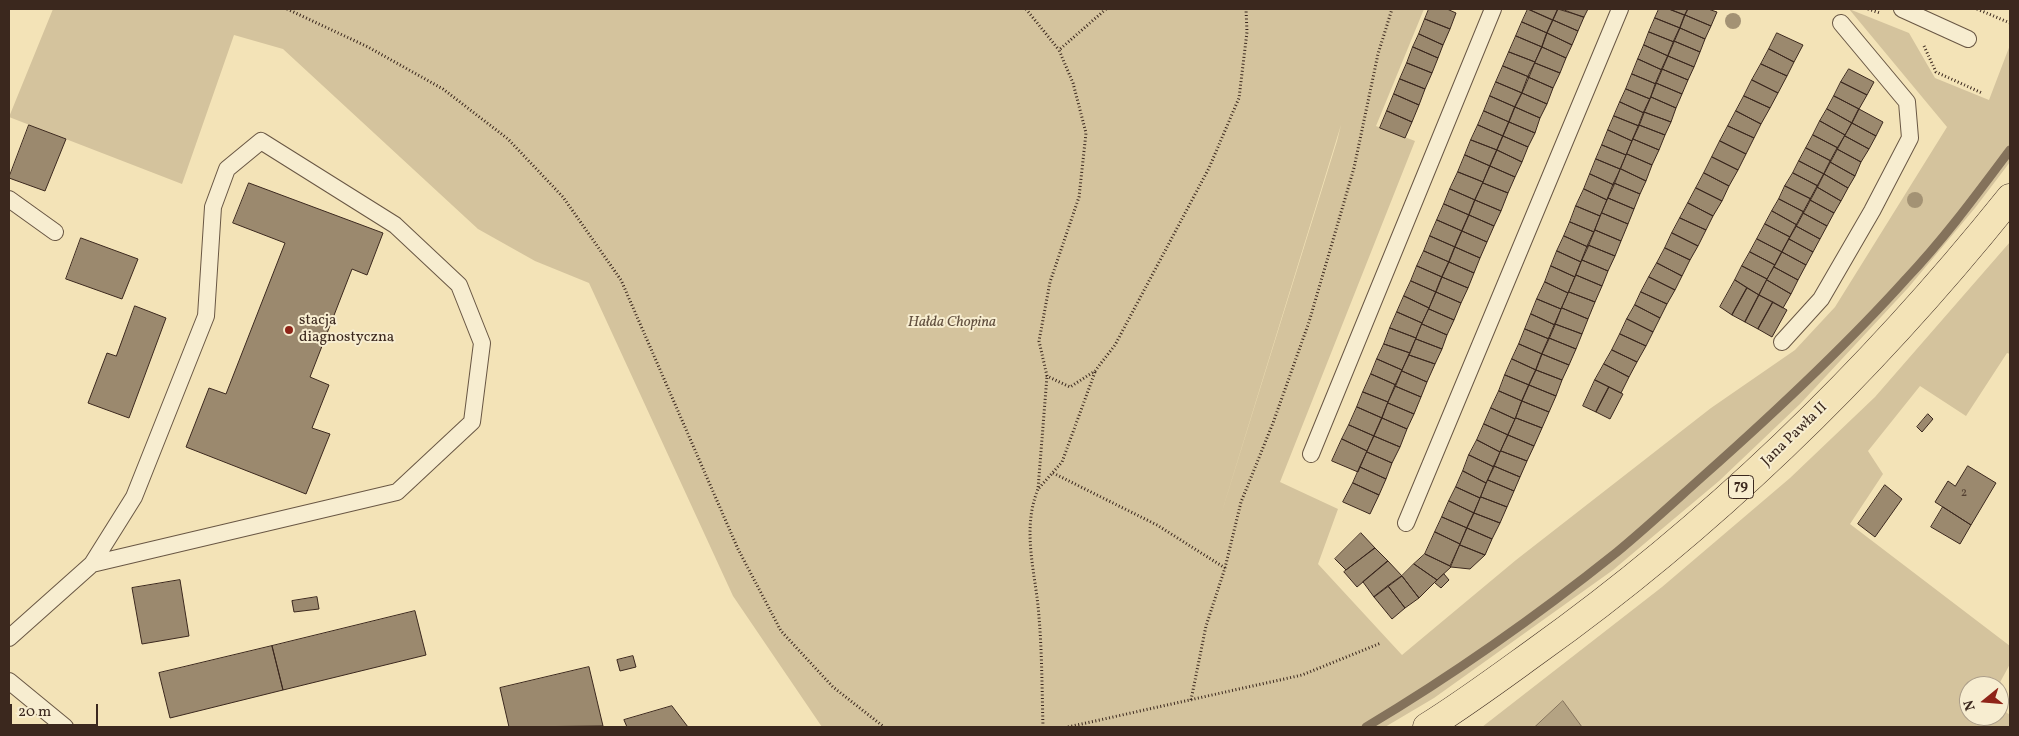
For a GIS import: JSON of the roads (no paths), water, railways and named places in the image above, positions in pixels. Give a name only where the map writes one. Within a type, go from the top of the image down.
[{"type":"main road","name":"Jana Pawła II","points":[[1427,727],[1583,618],[1697,526],[1747,481],[1827,405],[1896,332],[1970,248],[2010,198]]},
{"type":"lane","points":[[1312,454],[1493,9]]},
{"type":"lane","points":[[1406,523],[1620,9]]},
{"type":"lane","points":[[1902,9],[1968,39]]},
{"type":"lane","points":[[1782,342],[1821,299],[1872,211],[1910,138],[1907,102],[1841,23]]},
{"type":"lane","points":[[9,638],[92,564],[134,497],[206,316],[212,207],[227,169],[261,141],[394,225],[459,285],[482,343],[472,422],[397,492],[92,564]]},
{"type":"lane","points":[[9,199],[55,232]]},
{"type":"lane","points":[[9,681],[64,727]]},
{"type":"waterway","points":[[1366,727],[1463,666],[1525,622],[1617,552],[1660,515],[1781,405],[1858,331],[1934,248],[2010,150]]},
{"type":"place","name":"stacja diagnostyczna","points":[[289,330]]},
{"type":"park label","name":"Hałda Chopina","points":[[952,323]]}]
